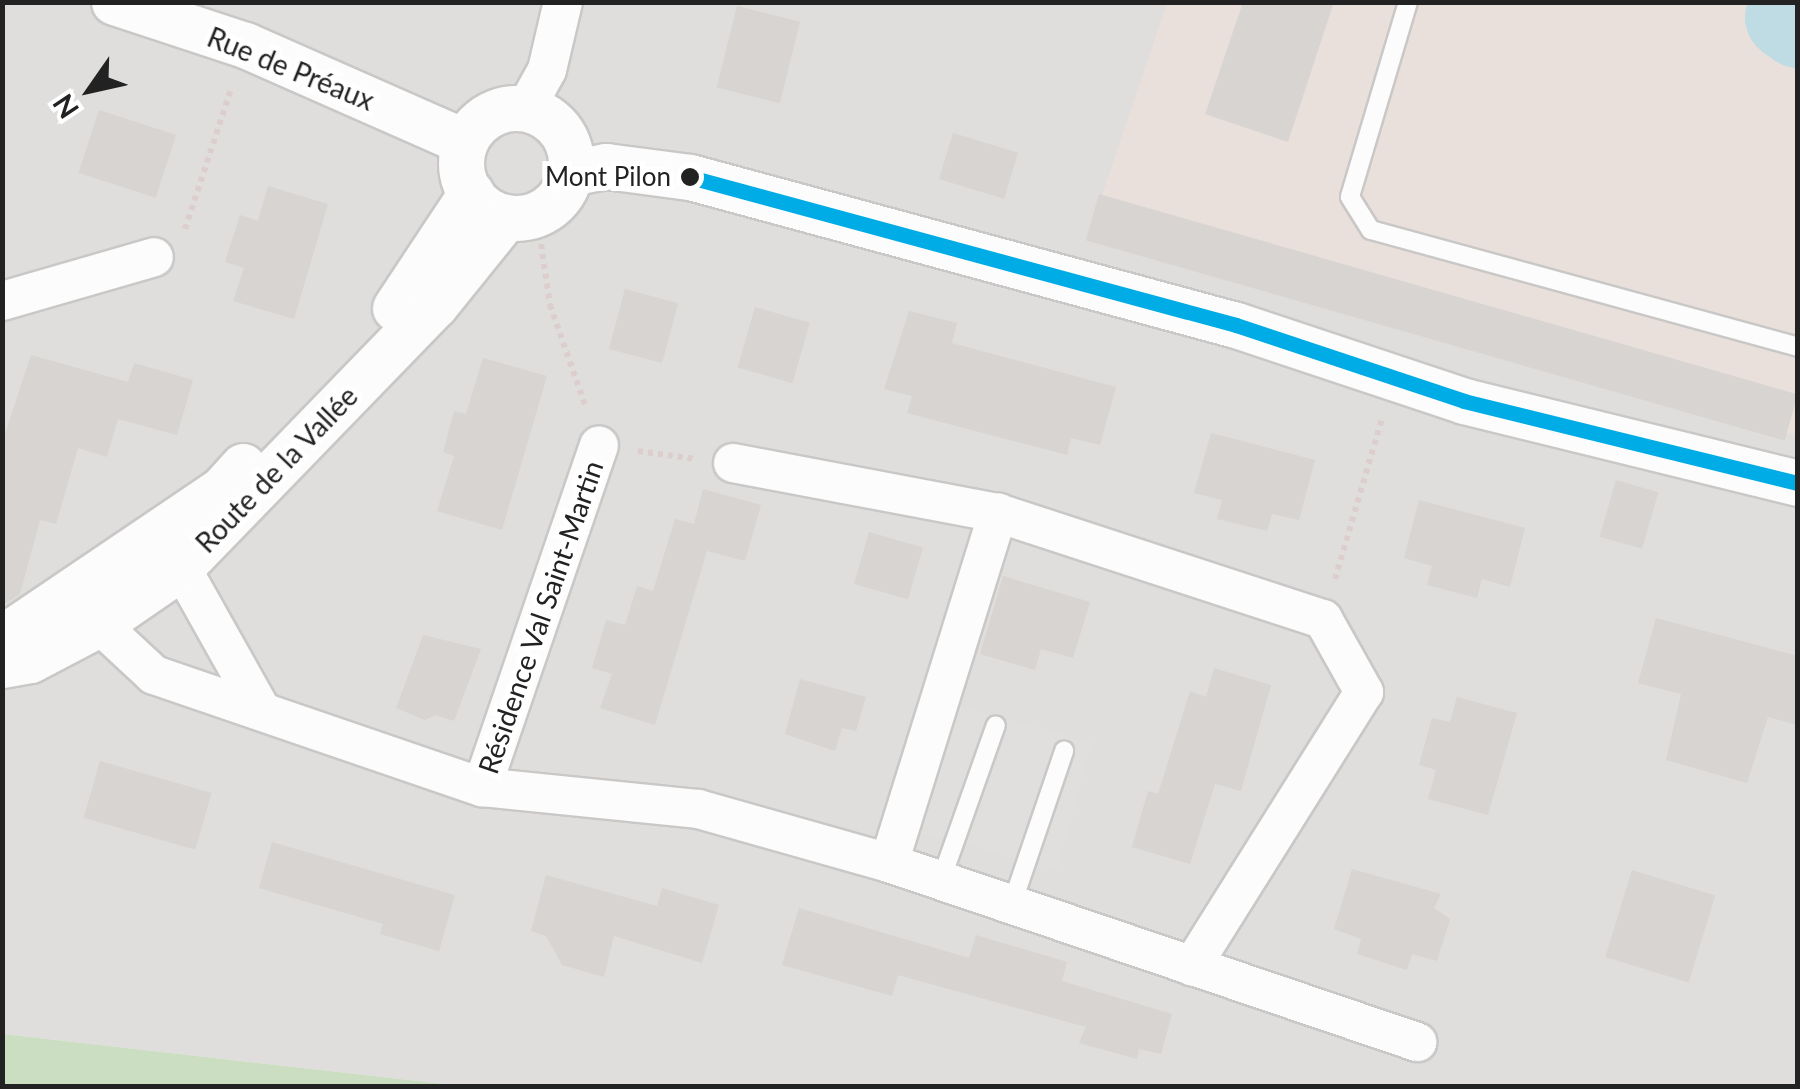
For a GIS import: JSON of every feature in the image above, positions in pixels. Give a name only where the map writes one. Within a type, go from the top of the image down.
[{"type":"street","name":"Rue de Préaux","points":[[114,2],[245,46],[465,142]]},
{"type":"street","points":[[526,108],[547,70],[563,2]]},
{"type":"street","points":[[526,108],[562,132],[570,173],[555,202],[505,208],[461,163],[465,142],[486,117],[526,108]]},
{"type":"street","points":[[570,173],[606,166],[690,177],[1236,325],[1394,378],[1798,483]]},
{"type":"street","name":"Route de la Vallée","points":[[2,665],[30,660],[91,605],[171,550],[222,489],[413,288],[505,208]]},
{"type":"street","points":[[2,301],[154,257]]},
{"type":"street","name":"Résidence Val Saint-Martin","points":[[482,787],[599,446]]},
{"type":"street","points":[[733,463],[998,513],[1323,619],[1364,692],[1192,966]]},
{"type":"street","points":[[889,863],[998,513]]},
{"type":"street","points":[[171,550],[260,708]]},
{"type":"street","name":"Route de la Vallée","points":[[2,638],[91,605]]},
{"type":"street","name":"Résidence Val Saint-Martin","points":[[91,605],[154,676],[260,708],[482,787],[698,809],[889,863],[1417,1042]]},
{"type":"lane","points":[[1408,2],[1350,197],[1371,230],[1798,347]]},
{"type":"lane","points":[[941,880],[996,725]]},
{"type":"lane","points":[[1012,904],[1064,751]]},
{"type":"path","points":[[154,257],[186,228],[245,46]]},
{"type":"path","points":[[505,208],[550,304],[599,446],[733,463]]},
{"type":"path","points":[[1323,619],[1394,378]]},
{"type":"shaded area","points":[[3,3],[1797,3],[1797,1086],[462,1086],[3,1034]]},
{"type":"shaded area","points":[[1167,3],[1797,3],[1797,436],[1087,240]]},
{"type":"shaded area","points":[[939,701],[1092,742],[1057,869],[905,829]]},
{"type":"green space","points":[[3,1034],[462,1086],[3,1086]]},
{"type":"building","points":[[1243,2],[1334,2],[1288,142],[1205,114]]},
{"type":"building","points":[[737,6],[800,22],[780,103],[717,88]]},
{"type":"building","points":[[99,110],[176,135],[156,198],[79,173]]},
{"type":"building","points":[[953,133],[1018,153],[1004,199],[939,179]]},
{"type":"building","points":[[268,186],[328,204],[294,319],[233,301],[244,268],[225,262],[240,215],[258,221]]},
{"type":"building","points":[[1099,194],[1798,394],[1785,441],[1086,240]]},
{"type":"building","points":[[625,289],[678,303],[662,363],[609,349]]},
{"type":"building","points":[[755,307],[810,323],[792,383],[738,368]]},
{"type":"building","points":[[909,311],[957,323],[952,343],[1116,387],[1100,445],[1071,438],[1067,455],[907,413],[912,396],[884,389]]},
{"type":"building","points":[[31,355],[128,382],[134,363],[193,380],[177,435],[118,419],[107,457],[78,448],[56,524],[40,520],[20,594],[2,606],[2,443]]},
{"type":"building","points":[[483,358],[547,376],[502,530],[437,511],[454,456],[443,452],[454,411],[466,414]]},
{"type":"building","points":[[1211,433],[1315,460],[1299,520],[1272,514],[1267,531],[1217,519],[1222,500],[1194,493]]},
{"type":"building","points":[[1616,480],[1658,492],[1642,549],[1600,537]]},
{"type":"building","points":[[703,489],[761,505],[745,561],[707,551],[655,725],[600,708],[612,674],[592,668],[606,620],[625,625],[637,586],[653,591],[675,519],[694,524]]},
{"type":"building","points":[[1419,500],[1525,528],[1510,587],[1482,579],[1477,598],[1427,585],[1432,566],[1404,558]]},
{"type":"building","points":[[869,532],[923,547],[908,599],[854,584]]},
{"type":"building","points":[[1003,576],[1090,602],[1073,658],[1041,649],[1035,670],[980,654]]},
{"type":"building","points":[[1656,618],[1798,656],[1798,725],[1768,717],[1747,783],[1666,760],[1681,694],[1638,683]]},
{"type":"building","points":[[423,635],[481,649],[454,721],[435,715],[425,720],[396,708]]},
{"type":"building","points":[[1214,668],[1271,685],[1241,791],[1215,784],[1190,864],[1132,847],[1148,791],[1158,794],[1190,691],[1206,697]]},
{"type":"building","points":[[800,679],[866,697],[856,731],[842,728],[835,751],[785,734]]},
{"type":"building","points":[[1457,697],[1517,713],[1488,815],[1428,799],[1436,770],[1419,765],[1432,718],[1450,722]]},
{"type":"building","points":[[100,761],[212,793],[195,850],[84,818]]},
{"type":"building","points":[[272,842],[455,895],[439,951],[380,934],[383,924],[259,888]]},
{"type":"building","points":[[1352,869],[1441,894],[1434,908],[1450,919],[1437,961],[1412,954],[1407,970],[1357,954],[1361,939],[1334,929]]},
{"type":"building","points":[[1632,870],[1715,895],[1689,982],[1605,957]]},
{"type":"building","points":[[546,875],[657,906],[662,888],[719,905],[702,963],[614,936],[604,977],[562,965],[546,936],[531,931]]},
{"type":"building","points":[[799,908],[969,958],[976,935],[1067,962],[1062,981],[1172,1014],[1161,1054],[1139,1049],[1137,1059],[1079,1043],[1086,1027],[898,975],[892,996],[782,965]]},
{"type":"waterway","points":[[1787,17],[1798,25]]},
{"type":"transit line","points":[[690,177],[1236,325],[1464,401],[1798,483]]},
{"type":"place","name":"Mont Pilon","points":[[690,177]]}]
